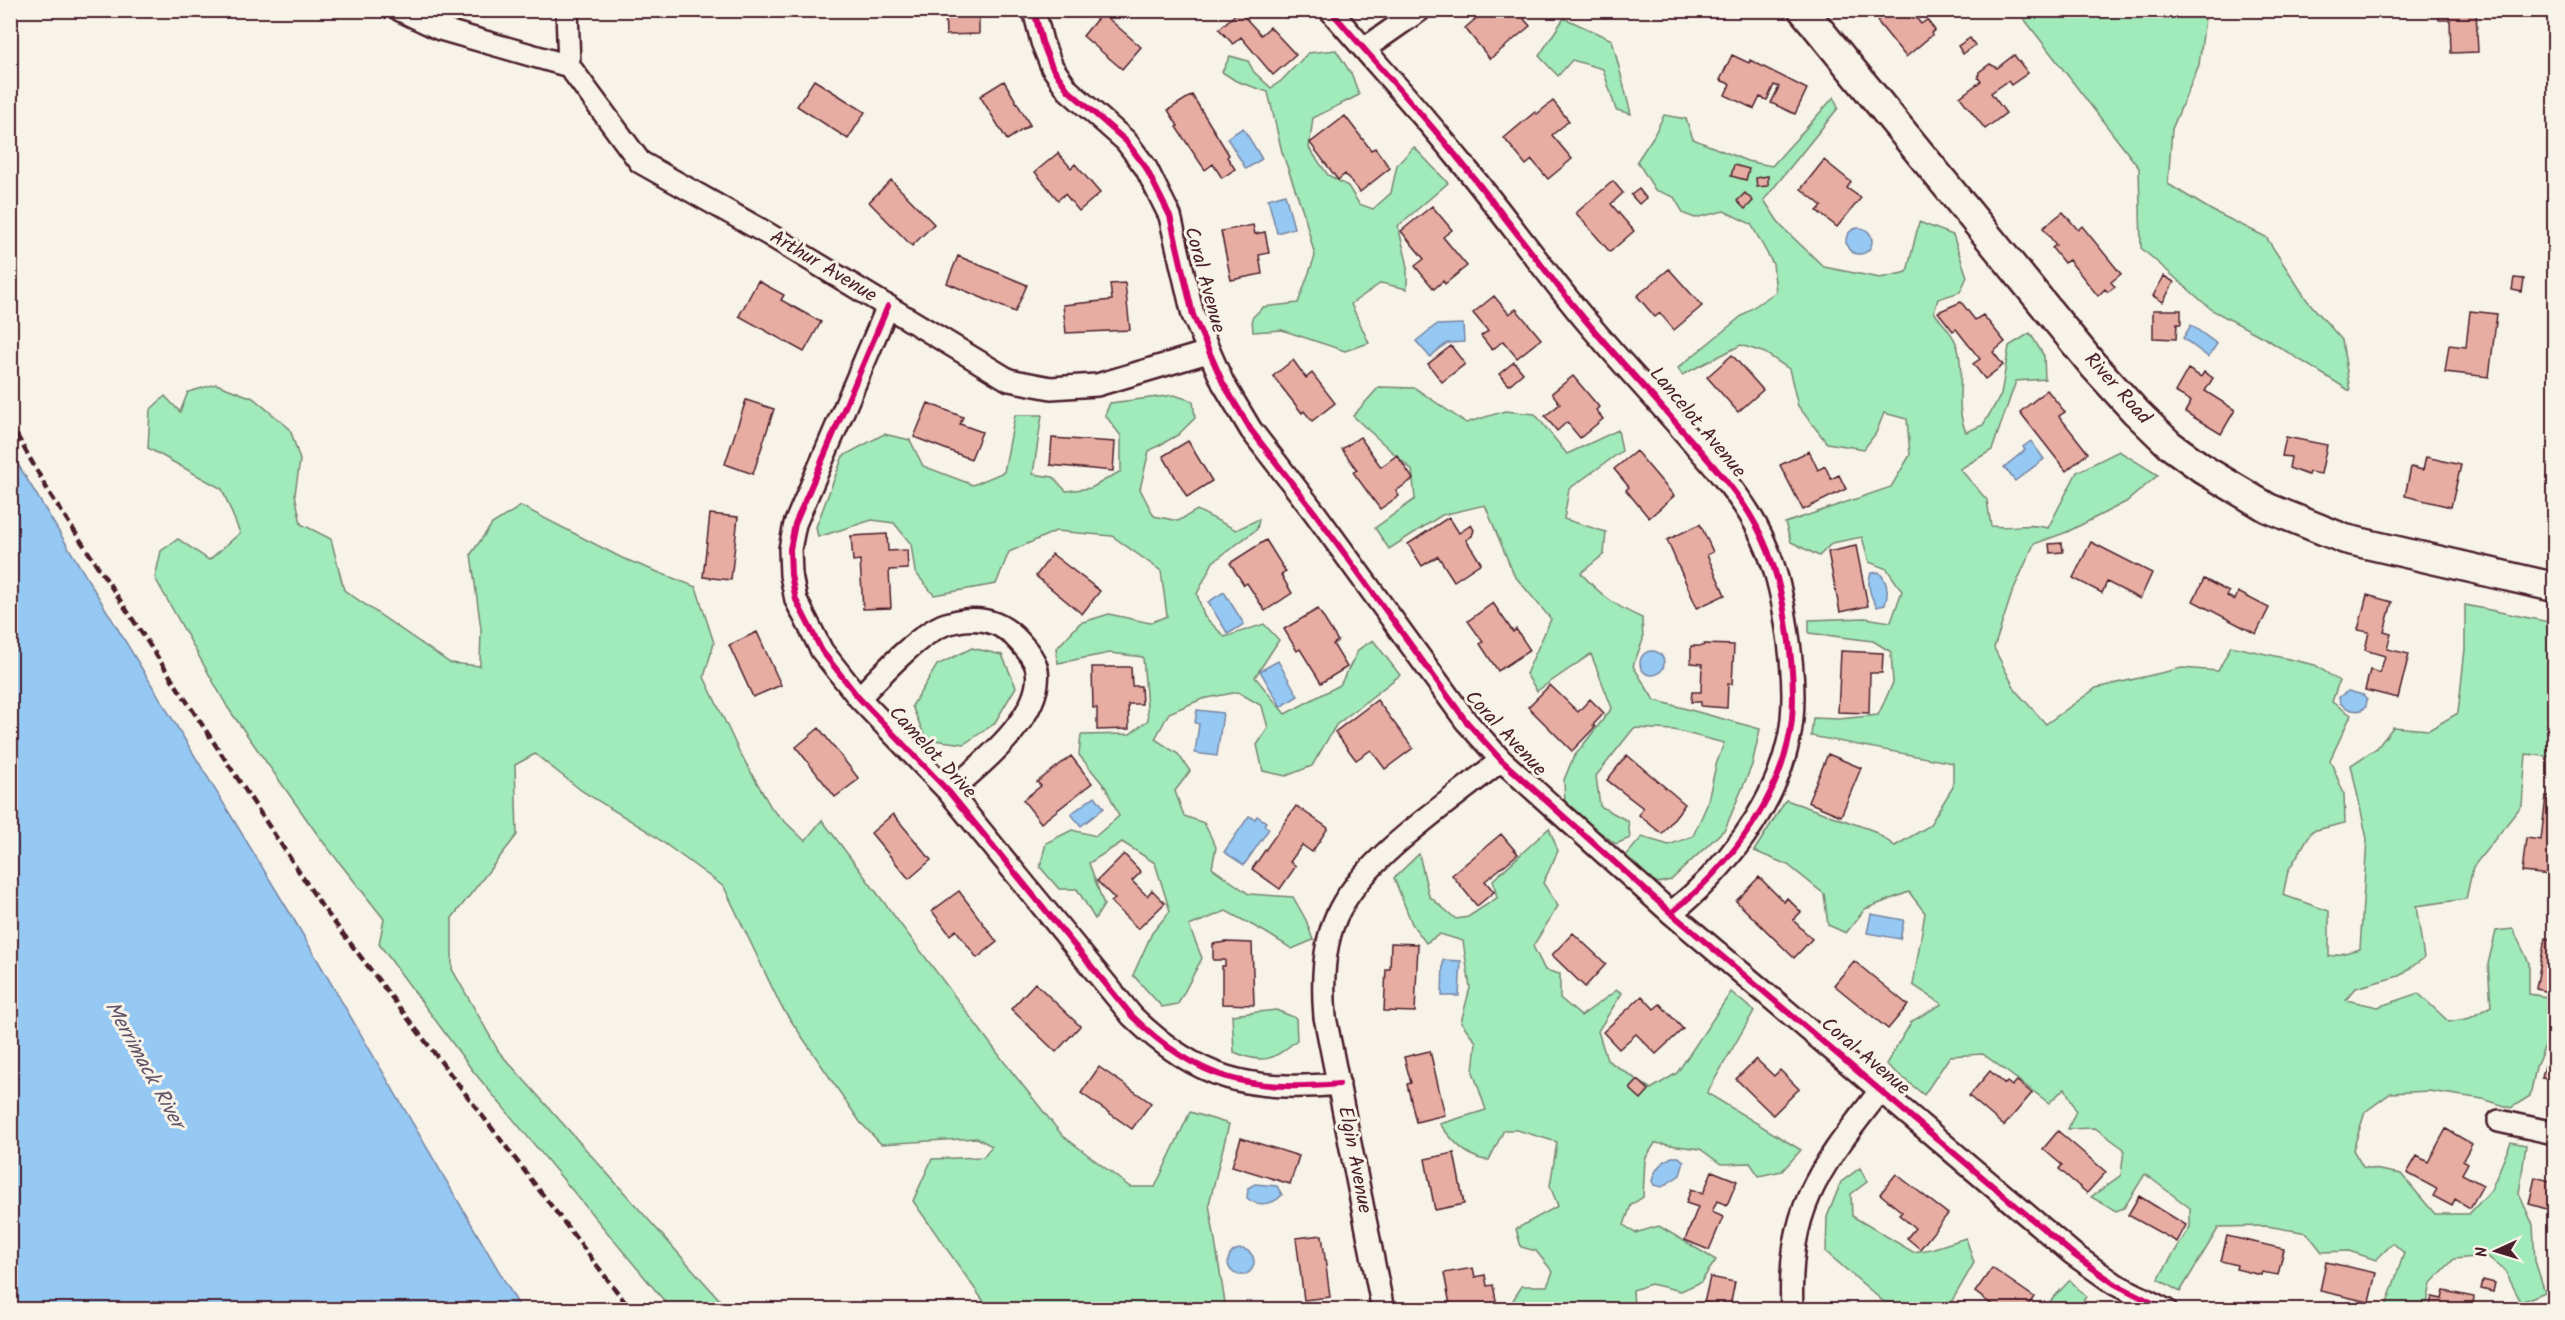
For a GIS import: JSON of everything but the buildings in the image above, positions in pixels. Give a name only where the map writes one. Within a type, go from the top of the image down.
[{"type":"street","points":[[400,10],[440,29],[569,66],[567,10]]},
{"type":"street","name":"Coral Avenue","points":[[1035,10],[1042,42],[1052,68],[1068,90],[1126,141],[1146,168],[1170,216],[1193,315],[1208,352],[1251,430],[1315,513],[1444,693],[1501,760],[1671,914],[2073,1254],[2115,1284],[2166,1310]]},
{"type":"street","name":"Lancelot Avenue","points":[[1330,10],[1461,162],[1592,328],[1716,468],[1748,511],[1772,558],[1780,583],[1788,635],[1792,687],[1789,740],[1783,764],[1769,795],[1747,832],[1698,892],[1671,914]]},
{"type":"street","points":[[1364,49],[1420,10]]},
{"type":"street","name":"River Road","points":[[1803,10],[2093,365],[2170,445],[2215,477],[2268,508],[2301,523],[2380,548],[2554,587]]},
{"type":"street","name":"Arthur Avenue","points":[[569,66],[640,162],[768,234],[1009,380],[1051,388],[1097,385],[1208,352]]},
{"type":"street","name":"Camelot Drive","points":[[888,306],[857,382],[813,477],[795,524],[790,549],[794,592],[807,625],[822,651],[859,698],[949,792],[1132,1016],[1172,1052],[1196,1066],[1249,1083],[1289,1087],[1339,1084]]},
{"type":"street","points":[[859,698],[892,663],[944,625],[976,618],[1003,626],[1024,647],[1037,669],[1036,688],[1027,712],[988,759],[949,792]]},
{"type":"street","name":"Elgin Avenue","points":[[1383,1310],[1329,1042],[1323,991],[1329,938],[1339,909],[1371,867],[1501,760]]},
{"type":"street","points":[[1792,1310],[1792,1261],[1802,1210],[1812,1186],[1839,1144],[1880,1091]]},
{"type":"street","points":[[2499,1121],[2554,1133]]},
{"type":"green space","points":[[2018,11],[2206,11],[2199,65],[2172,129],[2168,184],[2211,210],[2266,237],[2307,300],[2342,340],[2350,391],[2268,340],[2212,310],[2141,248],[2139,168]]},
{"type":"green space","points":[[1564,18],[1612,40],[1631,114],[1616,110],[1603,69],[1572,60],[1558,76],[1539,56]]},
{"type":"green space","points":[[1336,50],[1352,75],[1359,95],[1313,118],[1309,148],[1328,175],[1348,186],[1359,204],[1373,209],[1391,193],[1397,165],[1414,147],[1448,183],[1398,226],[1407,262],[1407,289],[1381,283],[1351,304],[1369,343],[1345,351],[1282,330],[1253,332],[1252,318],[1263,307],[1298,303],[1315,256],[1304,214],[1282,152],[1268,92],[1236,81],[1222,72],[1230,56],[1248,61],[1254,72],[1271,88],[1308,53]]},
{"type":"green space","points":[[1834,97],[1838,108],[1764,200],[1781,226],[1824,267],[1880,278],[1907,272],[1919,222],[1953,235],[1967,277],[1960,292],[1938,299],[1934,312],[1952,335],[1959,354],[1960,410],[1966,432],[1983,425],[2001,395],[2009,346],[2030,333],[2044,356],[2045,379],[2016,381],[1992,450],[1960,469],[1987,500],[1991,526],[2048,528],[2077,472],[2119,451],[2158,475],[2126,502],[2067,532],[2034,544],[2012,593],[1994,648],[2016,691],[2046,724],[2096,688],[2182,668],[2218,671],[2231,646],[2315,665],[2339,681],[2332,702],[2351,715],[2330,760],[2344,794],[2345,823],[2312,831],[2288,871],[2283,895],[2329,911],[2329,957],[2360,949],[2367,839],[2351,765],[2377,748],[2393,727],[2429,730],[2458,713],[2465,649],[2465,605],[2554,623],[2554,757],[2526,754],[2522,805],[2473,867],[2466,899],[2416,906],[2424,958],[2399,976],[2356,988],[2346,1000],[2378,1007],[2418,993],[2449,1022],[2470,1018],[2491,1006],[2488,964],[2496,931],[2513,929],[2529,963],[2529,994],[2554,998],[2554,1024],[2536,1067],[2530,1096],[2511,1108],[2483,1099],[2429,1091],[2391,1093],[2365,1112],[2353,1150],[2363,1167],[2401,1174],[2435,1214],[2469,1214],[2491,1190],[2511,1142],[2526,1145],[2519,1194],[2533,1225],[2535,1261],[2545,1292],[2521,1302],[2505,1271],[2487,1256],[2454,1259],[2431,1283],[2426,1309],[2385,1309],[2404,1253],[2393,1243],[2376,1260],[2349,1251],[2322,1252],[2307,1233],[2267,1226],[2219,1227],[2180,1292],[2158,1279],[2190,1227],[2190,1208],[2145,1174],[2124,1208],[2116,1211],[2091,1197],[2121,1175],[2124,1149],[2095,1128],[2068,1129],[2076,1111],[2065,1088],[2049,1103],[1983,1054],[1950,1056],[1924,1095],[1886,1064],[1912,1021],[1942,1004],[1913,985],[1925,913],[1909,892],[1865,909],[1846,933],[1828,925],[1824,894],[1788,865],[1754,851],[1786,800],[1872,830],[1895,846],[1929,826],[1953,787],[1953,763],[1811,736],[1813,718],[1839,719],[1878,715],[1893,683],[1891,652],[1873,641],[1809,633],[1809,620],[1865,618],[1891,622],[1902,591],[1887,569],[1869,562],[1862,537],[1832,543],[1819,556],[1791,542],[1785,523],[1891,487],[1910,455],[1907,419],[1884,413],[1876,433],[1864,449],[1827,443],[1798,406],[1789,369],[1765,353],[1741,345],[1682,375],[1678,368],[1749,310],[1776,292],[1773,264],[1751,224],[1724,211],[1695,218],[1684,214],[1674,197],[1655,190],[1637,161],[1664,115],[1686,119],[1693,139],[1747,161],[1772,166]]},
{"type":"green space","points":[[216,384],[253,398],[290,429],[300,460],[295,494],[301,524],[331,539],[344,590],[450,663],[480,666],[481,629],[471,554],[492,524],[521,506],[622,558],[696,587],[714,643],[704,677],[739,751],[772,809],[805,841],[822,820],[1062,1135],[1130,1187],[1155,1187],[1190,1112],[1229,1124],[1209,1204],[1226,1309],[989,1309],[913,1201],[932,1159],[983,1157],[992,1146],[977,1138],[881,1144],[860,1122],[781,1006],[724,887],[646,830],[582,791],[535,754],[515,765],[517,835],[452,918],[452,969],[499,1052],[728,1309],[671,1309],[473,1071],[379,944],[384,919],[320,838],[228,708],[155,578],[161,551],[178,539],[209,560],[240,533],[222,489],[148,448],[150,410],[165,396],[180,412],[188,392]]},
{"type":"green space","points":[[1379,387],[1415,388],[1466,423],[1505,411],[1535,414],[1567,454],[1618,430],[1622,451],[1569,489],[1564,519],[1606,532],[1604,554],[1581,573],[1609,599],[1642,618],[1643,640],[1633,666],[1654,700],[1760,729],[1752,765],[1725,829],[1671,880],[1658,883],[1635,871],[1624,858],[1642,837],[1669,845],[1693,836],[1707,805],[1716,765],[1724,743],[1674,730],[1634,728],[1596,776],[1600,806],[1628,821],[1630,838],[1616,844],[1565,806],[1564,780],[1573,758],[1612,708],[1591,654],[1537,691],[1526,674],[1551,619],[1514,575],[1485,505],[1442,515],[1389,549],[1375,528],[1415,499],[1412,470],[1353,416]]},
{"type":"green space","points":[[1174,395],[1193,401],[1195,418],[1178,435],[1149,451],[1140,489],[1154,516],[1178,521],[1197,510],[1236,530],[1259,519],[1257,529],[1213,562],[1197,594],[1204,616],[1225,637],[1264,624],[1279,640],[1255,677],[1285,714],[1340,685],[1359,649],[1373,640],[1400,675],[1336,725],[1312,766],[1286,776],[1263,771],[1257,745],[1268,728],[1262,706],[1238,692],[1202,699],[1169,713],[1155,739],[1178,754],[1190,771],[1175,791],[1184,816],[1204,823],[1216,847],[1212,868],[1249,894],[1293,897],[1306,920],[1313,940],[1292,949],[1226,911],[1189,926],[1202,958],[1178,1004],[1162,1007],[1133,975],[1152,933],[1170,911],[1155,863],[1122,842],[1089,863],[1104,905],[1095,919],[1077,889],[1059,889],[1040,867],[1046,843],[1072,830],[1096,836],[1119,816],[1106,788],[1079,755],[1081,735],[1130,734],[1148,720],[1143,657],[1110,653],[1058,663],[1056,649],[1080,623],[1109,614],[1150,623],[1167,616],[1161,571],[1112,536],[1056,531],[1009,552],[996,584],[934,595],[915,572],[911,544],[894,523],[872,520],[818,537],[816,527],[843,456],[884,434],[910,440],[923,466],[973,485],[1004,472],[1015,415],[1042,415],[1033,474],[1053,477],[1066,491],[1091,488],[1121,471],[1121,436],[1105,415],[1110,403]]},
{"type":"green space","points":[[972,648],[1002,655],[1016,687],[994,724],[964,744],[926,739],[912,706],[937,665]]},
{"type":"green space","points":[[1549,828],[1558,851],[1543,883],[1558,906],[1533,946],[1545,970],[1560,974],[1560,998],[1581,1016],[1617,990],[1622,993],[1598,1031],[1607,1060],[1651,1089],[1677,1073],[1731,992],[1754,1011],[1707,1093],[1801,1150],[1782,1171],[1759,1176],[1750,1163],[1721,1164],[1700,1149],[1655,1143],[1645,1159],[1643,1197],[1631,1205],[1624,1225],[1635,1233],[1659,1226],[1716,1260],[1701,1282],[1681,1291],[1651,1284],[1633,1290],[1634,1309],[1513,1309],[1513,1300],[1522,1286],[1547,1286],[1553,1272],[1536,1251],[1521,1247],[1516,1229],[1558,1206],[1550,1186],[1557,1142],[1517,1130],[1504,1130],[1489,1160],[1482,1159],[1462,1148],[1440,1124],[1486,1110],[1473,1072],[1476,1042],[1461,1022],[1470,988],[1463,941],[1440,934],[1426,943],[1412,924],[1394,878],[1419,854],[1429,896],[1456,919],[1468,917],[1497,898],[1493,880]]},
{"type":"green space","points":[[1276,1010],[1296,1018],[1297,1040],[1268,1058],[1253,1058],[1234,1052],[1232,1015]]},
{"type":"green space","points":[[1860,1168],[1867,1182],[1851,1194],[1852,1216],[1913,1252],[1966,1238],[1974,1263],[1949,1306],[1954,1309],[1919,1309],[1918,1306],[1884,1302],[1826,1252],[1827,1217],[1841,1182]]},
{"type":"green space","points":[[2070,1280],[2086,1297],[2077,1309],[2043,1309]]},
{"type":"water","points":[[1243,128],[1262,159],[1246,169],[1227,138]]},
{"type":"water","points":[[1285,194],[1294,228],[1277,233],[1268,199]]},
{"type":"water","points":[[1859,228],[1868,232],[1872,241],[1868,250],[1859,254],[1850,250],[1846,241],[1850,232]]},
{"type":"water","points":[[1463,324],[1464,342],[1447,343],[1430,357],[1416,341],[1436,325]]},
{"type":"water","points":[[2191,325],[2217,344],[2208,357],[2183,338]]},
{"type":"water","points":[[2031,441],[2044,459],[2015,481],[2004,467],[2025,450],[2023,447]]},
{"type":"water","name":"Merrimack River","points":[[10,451],[293,918],[521,1309],[11,1309]]},
{"type":"water","points":[[1879,572],[1886,584],[1887,596],[1885,605],[1877,607],[1871,595],[1869,582],[1871,573]]},
{"type":"water","points":[[1224,592],[1244,624],[1228,634],[1208,602]]},
{"type":"water","points":[[1652,651],[1661,654],[1664,663],[1661,672],[1652,675],[1643,672],[1640,663],[1643,654]]},
{"type":"water","points":[[1278,661],[1298,696],[1281,707],[1260,671]]},
{"type":"water","points":[[2348,691],[2363,695],[2367,699],[2364,708],[2357,711],[2352,710],[2340,703],[2339,697]]},
{"type":"water","points":[[1197,710],[1223,713],[1217,756],[1195,753],[1199,724],[1195,723]]},
{"type":"water","points":[[1095,796],[1104,808],[1081,826],[1071,814]]},
{"type":"water","points":[[1249,816],[1255,819],[1257,816],[1266,822],[1264,825],[1269,829],[1244,865],[1224,852]]},
{"type":"water","points":[[1871,914],[1904,920],[1900,939],[1867,933]]},
{"type":"water","points":[[1443,960],[1461,961],[1459,996],[1442,996]]},
{"type":"water","points":[[1672,1157],[1679,1157],[1684,1162],[1680,1175],[1662,1187],[1654,1185],[1652,1181],[1656,1170]]},
{"type":"water","points":[[1255,1184],[1277,1186],[1282,1195],[1270,1203],[1255,1203],[1247,1198],[1248,1188]]},
{"type":"water","points":[[1241,1249],[1250,1253],[1254,1262],[1250,1271],[1241,1275],[1232,1271],[1228,1262],[1232,1253]]},
{"type":"railway","points":[[10,423],[50,494],[321,905],[631,1310]]},
{"type":"cycle path","points":[[1034,10],[1042,42],[1052,67],[1068,90],[1126,141],[1146,168],[1170,216],[1193,315],[1223,383],[1251,430],[1315,513],[1466,721],[1501,760],[1671,913],[2073,1254],[2115,1284],[2166,1310]]},
{"type":"cycle path","points":[[1330,10],[1476,180],[1562,292],[1736,493],[1756,526],[1773,565],[1786,622],[1793,683],[1791,729],[1781,768],[1758,815],[1727,859],[1671,913]]},
{"type":"cycle path","points":[[888,306],[795,524],[790,549],[791,575],[796,600],[822,651],[859,698],[949,792],[1132,1016],[1156,1038],[1179,1055],[1226,1077],[1278,1086],[1339,1084]]}]
